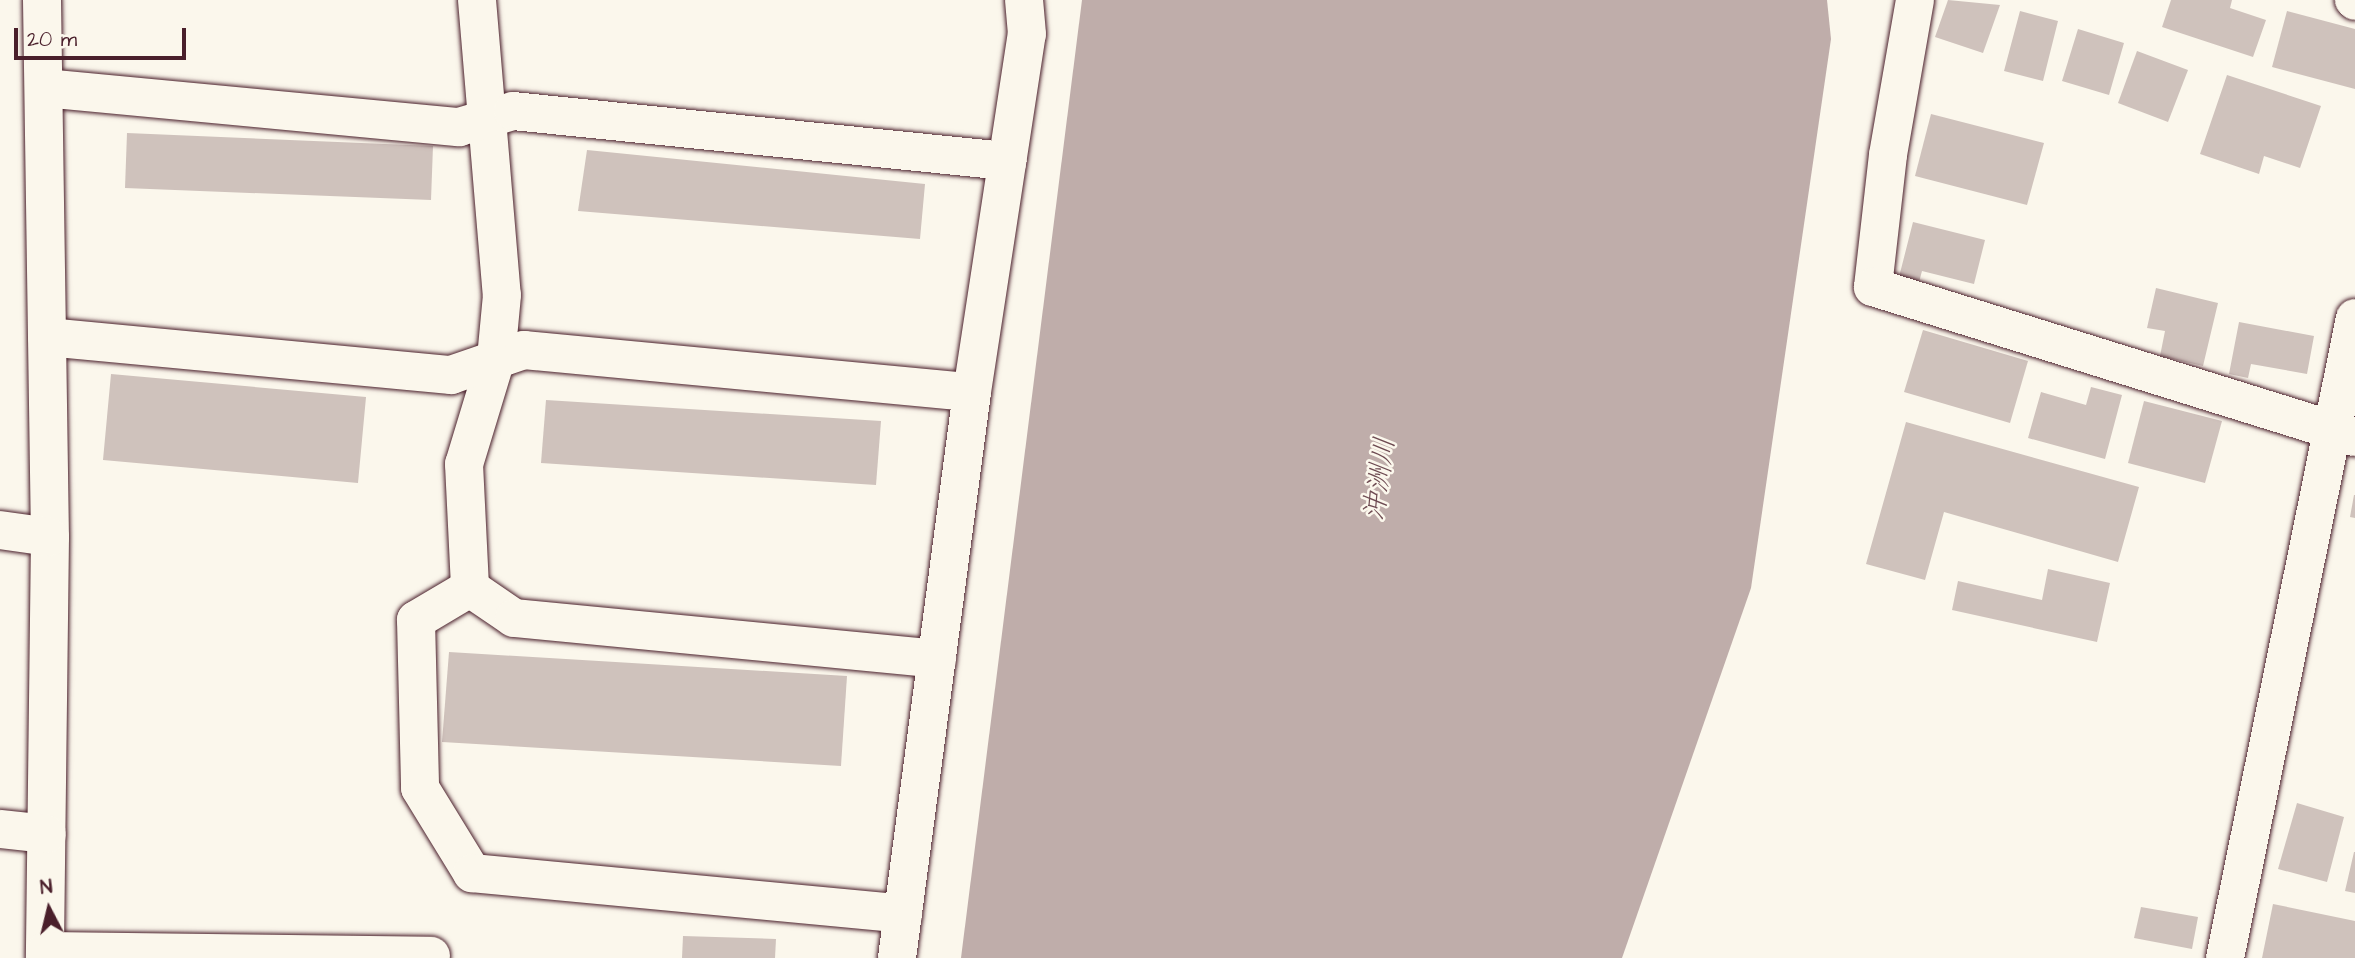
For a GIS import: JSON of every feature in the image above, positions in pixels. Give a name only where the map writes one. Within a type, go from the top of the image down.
[{"type":"street","points":[[43,0],[50,537],[46,954],[431,956]]},
{"type":"street","points":[[470,588],[464,464],[496,359],[502,295],[477,0]]},
{"type":"street","points":[[897,958],[972,392],[1027,34],[1024,0]]},
{"type":"street","points":[[1915,0],[1888,155],[1873,287],[2344,433]]},
{"type":"street","points":[[44,88],[459,127],[513,111],[1007,161]]},
{"type":"street","points":[[2225,958],[2344,433],[2355,318]]},
{"type":"street","points":[[47,337],[451,374],[524,350],[972,392]]},
{"type":"street","points":[[0,530],[50,537]]},
{"type":"street","points":[[470,588],[514,618],[937,659]]},
{"type":"street","points":[[470,588],[416,620],[420,788],[472,873],[903,914]]},
{"type":"street","points":[[0,829],[47,834]]},
{"type":"water","name":"沖洲川","points":[[1082,0],[1827,0],[1831,39],[1751,588],[1622,958],[961,958]]},
{"type":"building","points":[[1948,0],[2000,5],[1983,53],[1935,37]]},
{"type":"building","points":[[2171,0],[2232,0],[2230,8],[2266,20],[2253,57],[2162,27]]},
{"type":"building","points":[[2020,11],[2058,21],[2043,81],[2004,71]]},
{"type":"building","points":[[2287,11],[2355,29],[2355,89],[2272,67]]},
{"type":"building","points":[[2078,29],[2124,43],[2109,95],[2062,81]]},
{"type":"building","points":[[2137,51],[2188,70],[2168,122],[2118,103]]},
{"type":"building","points":[[2227,75],[2321,106],[2300,168],[2264,156],[2259,174],[2200,154]]},
{"type":"building","points":[[1931,114],[2044,143],[2027,205],[1915,176]]},
{"type":"building","points":[[127,133],[433,146],[431,200],[125,188]]},
{"type":"building","points":[[587,150],[925,184],[920,239],[578,211]]},
{"type":"building","points":[[1913,222],[1985,240],[1974,284],[1922,271],[1918,286],[1898,281]]},
{"type":"building","points":[[2156,288],[2218,303],[2203,366],[2160,356],[2165,331],[2147,328]]},
{"type":"building","points":[[2239,322],[2314,336],[2307,374],[2251,364],[2248,378],[2229,374]]},
{"type":"building","points":[[1923,330],[2028,361],[2010,423],[1904,392]]},
{"type":"building","points":[[111,374],[366,397],[358,483],[103,460]]},
{"type":"building","points":[[2091,387],[2122,395],[2105,459],[2028,438],[2041,392],[2086,405]]},
{"type":"building","points":[[546,400],[881,421],[876,485],[541,463]]},
{"type":"building","points":[[2144,401],[2222,421],[2205,483],[2128,463]]},
{"type":"building","points":[[1906,422],[2139,487],[2118,562],[1944,512],[1925,580],[1866,564]]},
{"type":"building","points":[[2355,495],[2355,518],[2350,517]]},
{"type":"building","points":[[2048,569],[2110,583],[2097,642],[1952,610],[1958,581],[2042,600]]},
{"type":"building","points":[[449,652],[847,676],[841,766],[442,742]]},
{"type":"building","points":[[2297,803],[2344,817],[2327,882],[2278,869]]},
{"type":"building","points":[[2355,852],[2355,893],[2345,891]]},
{"type":"building","points":[[2273,904],[2355,921],[2355,958],[2262,958]]},
{"type":"building","points":[[2141,907],[2198,917],[2192,949],[2134,938]]},
{"type":"building","points":[[683,936],[776,939],[775,958],[682,958]]}]
